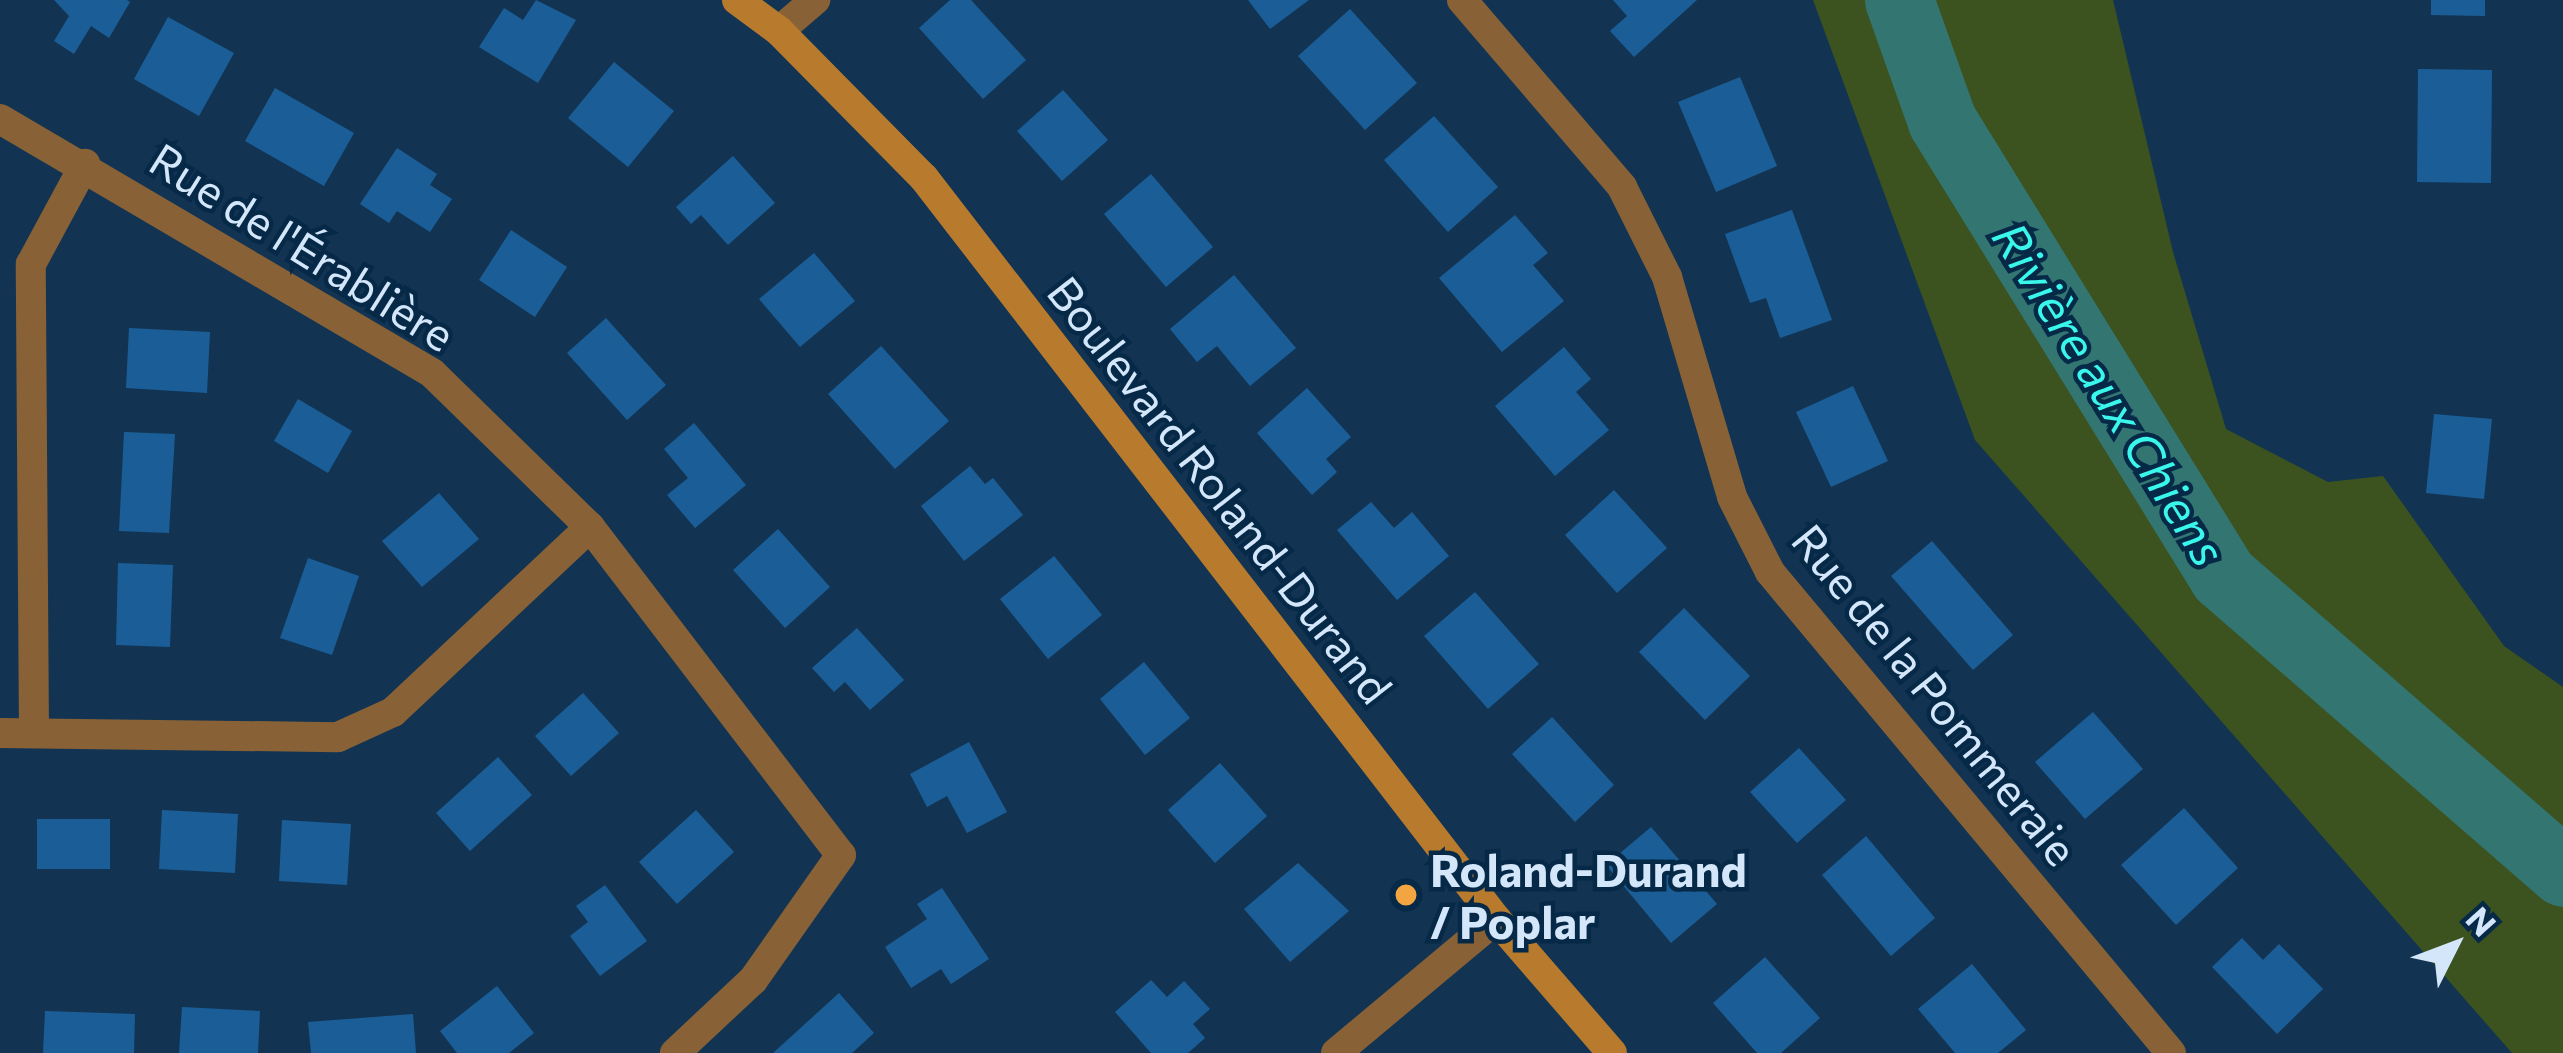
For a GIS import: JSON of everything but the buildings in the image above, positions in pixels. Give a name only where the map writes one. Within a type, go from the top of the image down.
[{"type":"street","name":"Boulevard Roland-Durand","points":[[737,0],[779,31],[925,178],[1496,919],[1612,1053]]},
{"type":"street","points":[[779,31],[815,0]]},
{"type":"street","name":"Rue de la Pommeraie","points":[[1462,0],[1622,188],[1667,277],[1732,497],[1770,572],[2171,1053]]},
{"type":"street","name":"Rue de l'Érablière","points":[[0,119],[85,164],[432,373],[590,527],[841,855],[753,980],[675,1053]]},
{"type":"street","points":[[34,734],[31,264],[85,164]]},
{"type":"street","points":[[0,733],[338,736],[393,712],[590,527]]},
{"type":"street","points":[[1336,1053],[1496,919]]},
{"type":"green space","points":[[1813,0],[2113,0],[2173,252],[2226,429],[2328,482],[2383,476],[2504,646],[2563,687],[2563,1053],[2512,1053],[1975,440]]},
{"type":"waterway","name":"Rivière aux Chiens","points":[[1899,0],[1942,121],[2223,576],[2563,872]]},
{"type":"place","name":"Roland-Durand / Poplar","points":[[1406,895]]}]
